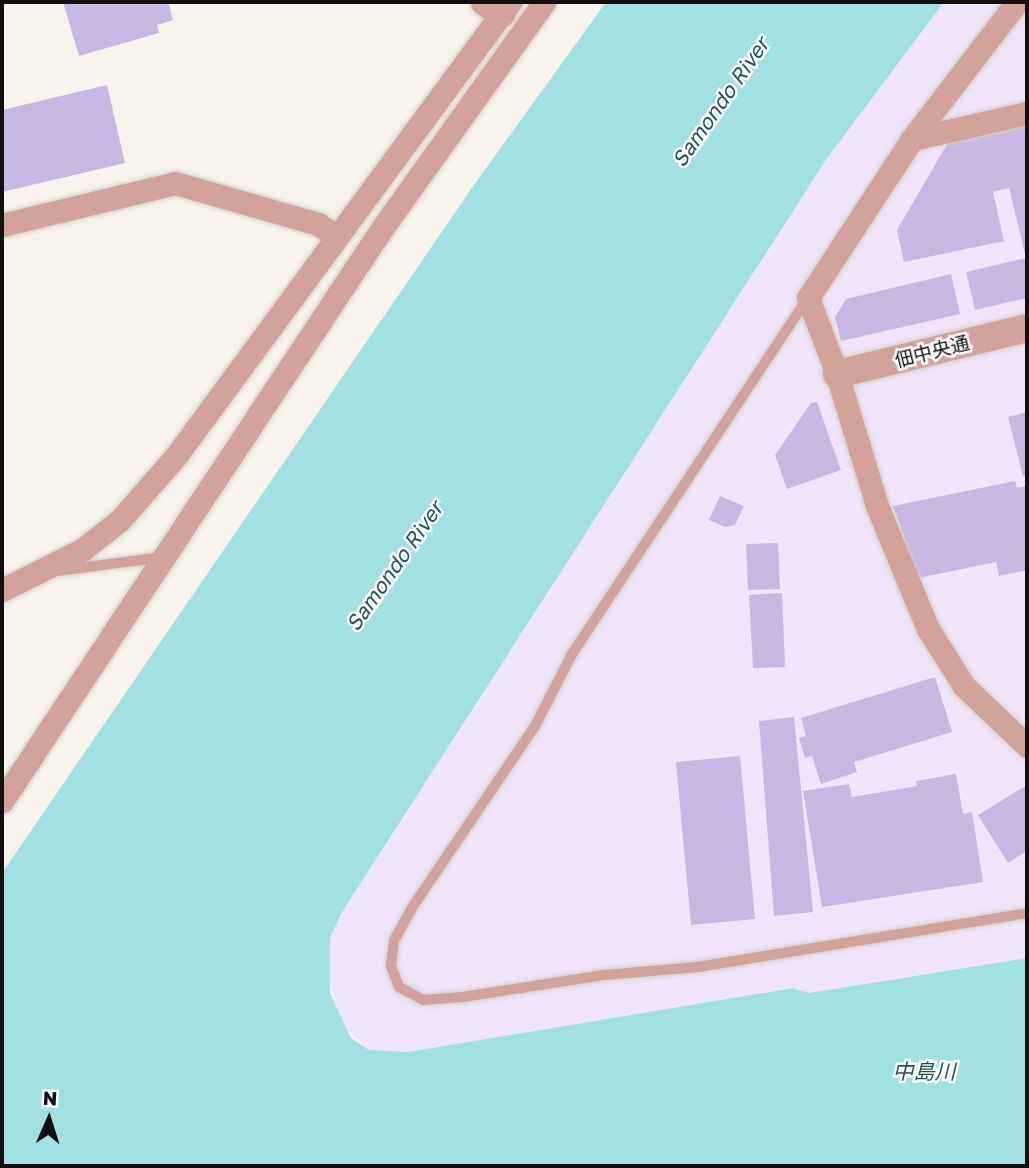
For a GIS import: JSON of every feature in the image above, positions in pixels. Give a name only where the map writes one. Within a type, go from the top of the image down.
[{"type":"street","points":[[2,801],[383,227],[544,2]]},
{"type":"street","points":[[1017,2],[912,139],[808,298],[837,374],[877,506],[928,629],[964,686],[1027,746]]},
{"type":"street","points":[[2,590],[44,572],[120,520],[176,457],[337,237],[499,5]]},
{"type":"street","points":[[912,139],[1027,113]]},
{"type":"street","points":[[2,225],[175,183],[318,224],[337,237]]},
{"type":"street","name":"佃中央通","points":[[837,374],[1027,328]]},
{"type":"lane","points":[[808,298],[571,656],[535,726],[412,908],[394,941],[391,966],[399,987],[423,999],[463,997],[604,975],[698,967],[1027,913]]},
{"type":"lane","points":[[44,572],[164,556]]},
{"type":"shaded area","points":[[944,2],[1027,2],[1027,958],[809,993],[793,988],[408,1052],[369,1050],[343,1026],[327,976],[330,938],[342,912],[826,160]]},
{"type":"water","points":[[606,2],[944,2],[826,160],[342,912],[330,938],[330,993],[351,1038],[369,1050],[408,1052],[793,988],[809,993],[1027,958],[1027,1166],[2,1166],[2,873],[476,182]]},
{"type":"building","points":[[63,2],[168,2],[173,20],[157,25],[159,33],[79,56]]},
{"type":"building","points":[[107,85],[125,163],[2,192],[2,110]]},
{"type":"building","points":[[1027,124],[1027,298],[975,310],[966,272],[1026,258],[1009,188],[993,192],[1004,241],[904,262],[897,230],[949,141]]},
{"type":"building","points":[[951,274],[960,314],[841,341],[835,317],[846,299]]},
{"type":"building","points":[[817,402],[841,470],[787,489],[775,455],[811,403]]},
{"type":"building","points":[[1027,412],[1027,475],[1023,476],[1008,417]]},
{"type":"building","points":[[1015,481],[1017,488],[1027,486],[1027,570],[999,576],[996,562],[918,578],[893,506]]},
{"type":"building","points":[[720,496],[744,506],[735,525],[725,527],[709,520]]},
{"type":"building","points":[[778,543],[780,589],[748,590],[746,544]]},
{"type":"building","points":[[782,593],[785,667],[753,668],[749,595]]},
{"type":"building","points":[[935,677],[952,732],[854,762],[857,772],[821,784],[812,756],[805,758],[799,738],[806,736],[801,718]]},
{"type":"building","points":[[794,717],[813,912],[774,916],[759,721]]},
{"type":"building","points":[[740,756],[755,919],[691,925],[676,762]]},
{"type":"building","points":[[956,774],[963,814],[972,812],[983,882],[822,907],[803,791],[849,784],[852,797],[917,786],[916,781]]},
{"type":"building","points":[[1027,785],[1027,851],[1008,863],[978,815]]},
{"type":"water label","name":"Samondo River","points":[[720,102]]},
{"type":"water label","name":"Samondo River","points":[[394,566]]},
{"type":"water label","name":"中島川","points":[[924,1071]]}]
